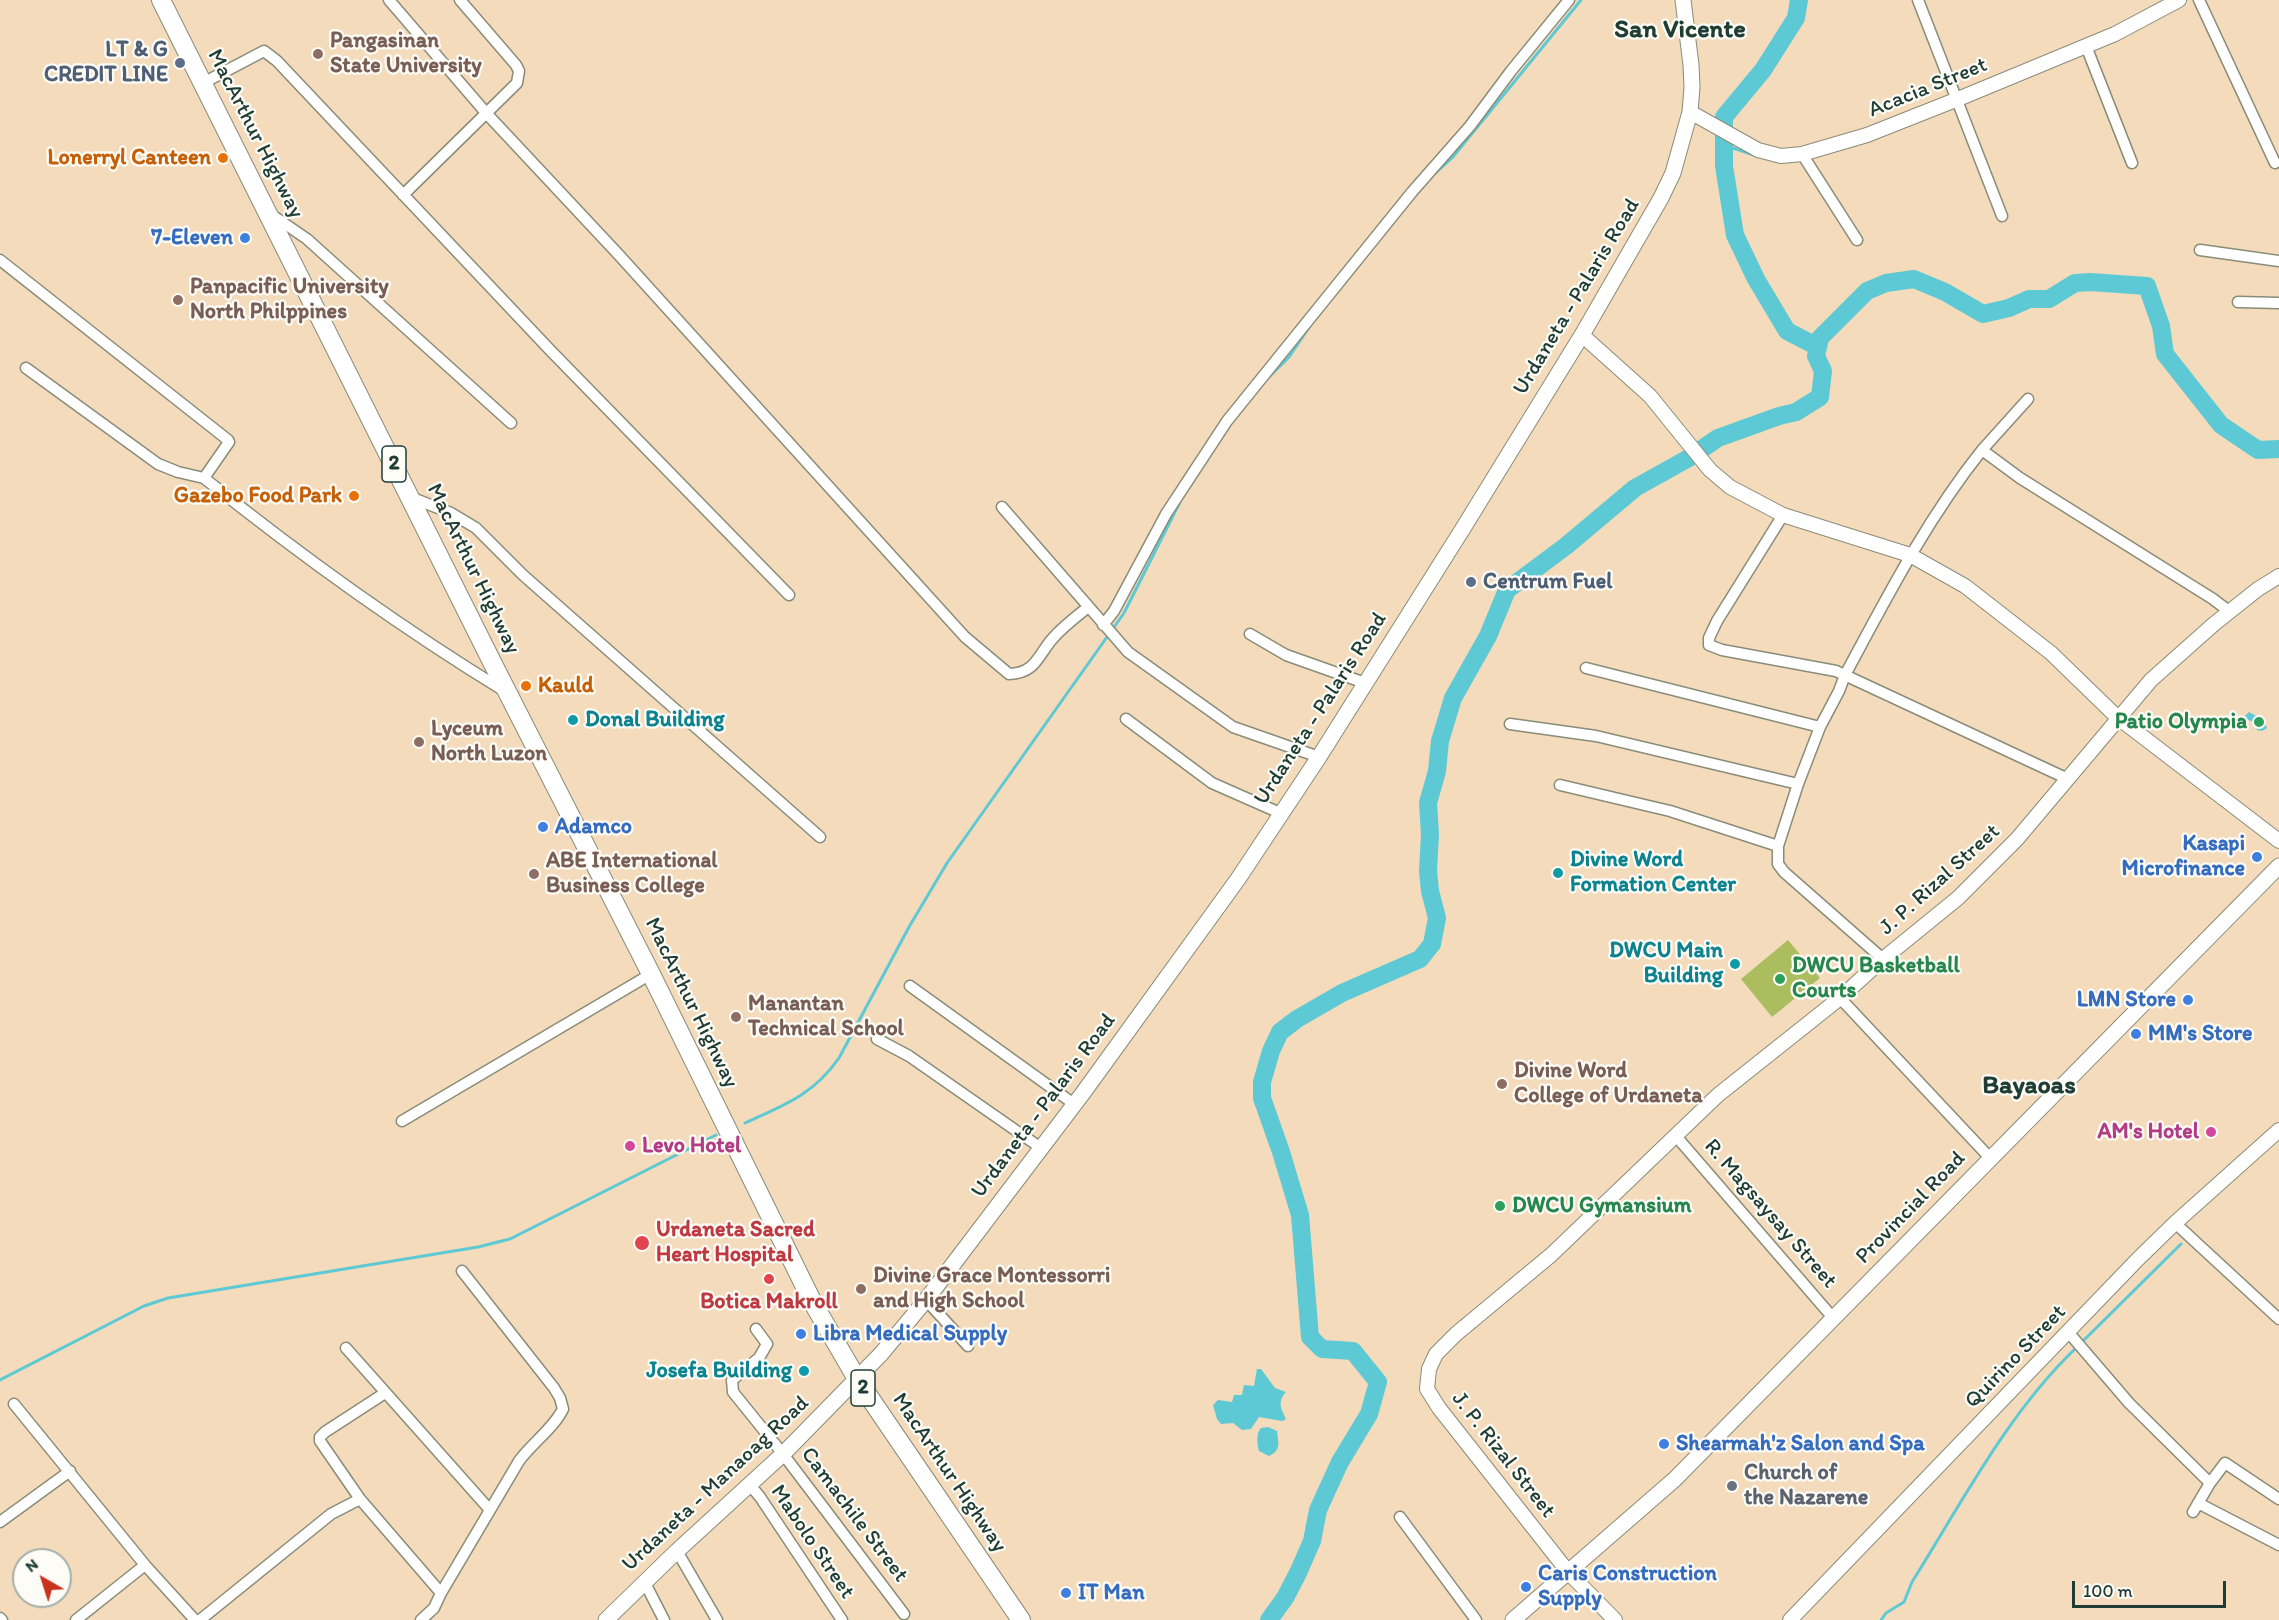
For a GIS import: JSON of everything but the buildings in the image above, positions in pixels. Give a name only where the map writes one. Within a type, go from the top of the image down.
[{"type":"main road","name":"MacArthur Highway","points":[[161,0],[508,694],[651,974],[813,1303],[857,1379],[1021,1620]]},
{"type":"main road","name":"Urdaneta - Palaris Road","points":[[857,1379],[926,1300],[1179,963],[1238,879],[1280,813],[1319,758],[1582,335],[1661,198],[1673,172],[1690,112],[1692,87],[1683,0]]},
{"type":"main road","name":"Provincial Road","points":[[1513,1620],[1675,1479],[2279,866]]},
{"type":"main road","name":"Urdaneta - Manaoag Road","points":[[606,1620],[783,1454],[857,1379]]},
{"type":"street","points":[[389,0],[487,114],[618,254],[965,637],[1009,674],[1022,674],[1036,662],[1053,637],[1087,608]]},
{"type":"street","points":[[403,195],[517,82],[519,71],[506,51],[460,0]]},
{"type":"street","points":[[1105,627],[1166,514],[1227,421],[1412,192],[1470,126],[1569,0]]},
{"type":"street","points":[[1918,0],[2002,216]]},
{"type":"street","name":"Acacia Street","points":[[1690,112],[1758,150],[1781,156],[1802,154],[1868,135],[1958,99],[2115,34],[2178,0]]},
{"type":"street","points":[[2199,0],[2275,163]]},
{"type":"street","points":[[2086,46],[2132,163]]},
{"type":"street","points":[[203,83],[264,51],[277,61],[651,455],[789,595]]},
{"type":"street","points":[[1802,154],[1857,240]]},
{"type":"street","points":[[266,211],[307,239],[511,423]]},
{"type":"street","points":[[2199,250],[2279,261]]},
{"type":"street","points":[[0,260],[228,440],[229,442],[204,478]]},
{"type":"street","points":[[2238,302],[2279,303]]},
{"type":"street","points":[[1582,335],[1650,396],[1710,470],[1730,487],[1783,515],[1910,555],[1965,586],[2050,653],[2117,717],[2279,842]]},
{"type":"street","points":[[26,368],[158,464],[178,472],[204,478],[352,592],[508,694]]},
{"type":"street","points":[[1883,958],[1784,872],[1778,864],[1778,846],[1820,727],[1845,675],[1910,555],[1947,495],[1982,450],[2028,399]]},
{"type":"street","points":[[1982,450],[2020,478],[2213,598],[2230,612]]},
{"type":"street","points":[[410,496],[451,513],[476,528],[523,575],[820,837]]},
{"type":"street","points":[[1002,507],[1121,645],[1233,727],[1319,758]]},
{"type":"street","points":[[1783,515],[1717,621],[1709,638],[1709,645],[1722,651],[1824,668],[1845,675],[2068,779]]},
{"type":"street","name":"J. P. Rizal Street","points":[[1615,1620],[1569,1573],[1439,1408],[1427,1389],[1429,1369],[1436,1354],[1456,1334],[1551,1255],[1726,1088],[1840,998],[1883,958],[1958,898],[2017,839],[2117,717],[2151,680],[2214,624],[2258,589],[2279,576]]},
{"type":"street","points":[[1250,634],[1286,655],[1365,683]]},
{"type":"street","points":[[1586,668],[1820,727]]},
{"type":"street","points":[[1126,719],[1212,783],[1280,813]]},
{"type":"street","points":[[1510,724],[1596,736],[1798,784]]},
{"type":"street","points":[[1560,785],[1660,808],[1778,846]]},
{"type":"street","points":[[402,1121],[651,974]]},
{"type":"street","points":[[910,986],[1074,1104]]},
{"type":"street","points":[[1840,998],[1991,1159]]},
{"type":"street","points":[[877,1039],[916,1060],[1041,1148]]},
{"type":"street","name":"Quirino Street","points":[[1790,1620],[2175,1223],[2279,1130]]},
{"type":"street","name":"R. Magsaysay Street","points":[[1675,1135],[1834,1319]]},
{"type":"street","points":[[2175,1223],[2279,1318]]},
{"type":"street","points":[[421,1620],[434,1608],[519,1461],[530,1446],[556,1420],[563,1405],[554,1388],[462,1271]]},
{"type":"street","points":[[926,1300],[968,1346]]},
{"type":"street","name":"Camachile Street","points":[[756,1329],[767,1344],[765,1352],[732,1380],[731,1387],[904,1614]]},
{"type":"street","points":[[2069,1334],[2129,1403],[2210,1483]]},
{"type":"street","points":[[346,1348],[490,1510]]},
{"type":"street","points":[[385,1393],[320,1437],[321,1444],[360,1499],[441,1593]]},
{"type":"street","points":[[14,1404],[70,1471],[104,1517],[195,1620]]},
{"type":"street","points":[[2279,1499],[2225,1463],[2196,1507],[2279,1545]]},
{"type":"street","points":[[0,1522],[70,1471]]},
{"type":"street","name":"Mabolo Street","points":[[750,1485],[842,1620]]},
{"type":"street","points":[[200,1620],[331,1514],[360,1499]]},
{"type":"street","points":[[1400,1517],[1476,1620]]},
{"type":"street","points":[[677,1551],[717,1620]]},
{"type":"street","points":[[76,1620],[145,1565]]},
{"type":"street","points":[[645,1583],[664,1620]]},
{"type":"street","points":[[434,1608],[438,1620]]},
{"type":"green space","name":"DWCU Basketball Courts","points":[[1788,940],[1820,978],[1772,1017],[1741,979]]},
{"type":"water","name":"Patio Olympia","points":[[2249,712],[2263,720],[2267,728],[2262,731],[2257,730],[2254,722],[2246,719],[2245,716]]},
{"type":"water","points":[[1257,1369],[1261,1369],[1275,1388],[1286,1392],[1281,1408],[1286,1419],[1282,1421],[1259,1417],[1251,1429],[1242,1430],[1233,1423],[1221,1424],[1213,1405],[1218,1400],[1232,1402],[1234,1395],[1242,1395],[1244,1385],[1254,1386]]},
{"type":"water","points":[[1268,1427],[1277,1431],[1278,1442],[1278,1448],[1269,1456],[1259,1451],[1257,1442],[1259,1430]]},
{"type":"waterway","points":[[1431,177],[1452,158],[1581,0]]},
{"type":"waterway","points":[[1799,0],[1796,18],[1763,70],[1724,117],[1724,166],[1735,235],[1756,279],[1787,331],[1818,347]]},
{"type":"waterway","points":[[1724,145],[1757,156]]},
{"type":"waterway","points":[[1269,1620],[1285,1598],[1298,1573],[1312,1541],[1318,1510],[1340,1462],[1369,1414],[1378,1382],[1353,1351],[1322,1349],[1310,1337],[1300,1215],[1262,1098],[1262,1082],[1271,1051],[1280,1032],[1297,1019],[1342,993],[1420,959],[1432,944],[1437,918],[1428,871],[1430,834],[1428,803],[1437,771],[1440,741],[1453,698],[1488,636],[1507,590],[1566,546],[1635,488],[1687,459],[1718,438],[1796,412],[1820,397],[1823,371],[1816,356],[1820,338],[1867,291],[1886,283],[1914,279],[1945,292],[1983,314],[2009,308],[2029,299],[2049,299],[2075,283],[2147,286],[2161,326],[2165,354],[2221,425],[2258,450],[2279,449]]},
{"type":"waterway","points":[[1269,377],[1289,357],[1310,326]]},
{"type":"waterway","points":[[745,1123],[797,1098],[819,1081],[839,1058],[909,927],[947,863],[1124,613],[1180,502]]},
{"type":"waterway","points":[[0,1380],[144,1306],[168,1298],[478,1247],[510,1239],[716,1135]]},
{"type":"waterway","points":[[2083,1341],[2181,1244]]},
{"type":"waterway","points":[[1881,1620],[1886,1613],[1904,1602],[1912,1582],[2007,1430],[2028,1401],[2075,1349]]},
{"type":"place","name":"Pangasinan State University","points":[[318,54]]},
{"type":"place","name":"LT & G CREDIT LINE","points":[[180,63]]},
{"type":"place","name":"Lonerryl Canteen","points":[[223,158]]},
{"type":"place","name":"7-Eleven","points":[[245,238]]},
{"type":"place","name":"Panpacific University North Philppines","points":[[178,300]]},
{"type":"place","name":"Gazebo Food Park","points":[[354,496]]},
{"type":"place","name":"Centrum Fuel","points":[[1471,582]]},
{"type":"place","name":"Kauld","points":[[526,686]]},
{"type":"place","name":"Donal Building","points":[[573,720]]},
{"type":"place","name":"Patio Olympia","points":[[2259,722]]},
{"type":"place","name":"Lyceum North Luzon","points":[[419,742]]},
{"type":"place","name":"Adamco","points":[[543,827]]},
{"type":"place","name":"Kasapi Microfinance","points":[[2257,857]]},
{"type":"place","name":"Divine Word Formation Center","points":[[1558,873]]},
{"type":"place","name":"ABE International Business College","points":[[534,874]]},
{"type":"place","name":"DWCU Main Building","points":[[1735,964]]},
{"type":"place","name":"DWCU Basketball Courts","points":[[1780,979]]},
{"type":"place","name":"LMN Store","points":[[2188,1000]]},
{"type":"place","name":"Manantan Technical School","points":[[736,1017]]},
{"type":"place","name":"MM's Store","points":[[2136,1034]]},
{"type":"place","name":"Divine Word College of Urdaneta","points":[[1502,1084]]},
{"type":"place","name":"AM's Hotel","points":[[2211,1132]]},
{"type":"place","name":"Levo Hotel","points":[[630,1146]]},
{"type":"place","name":"DWCU Gymansium","points":[[1500,1206]]},
{"type":"place","name":"Urdaneta Sacred Heart Hospital","points":[[642,1243]]},
{"type":"place","name":"Botica Makroll","points":[[769,1279]]},
{"type":"place","name":"Divine Grace Montessorri and High School","points":[[861,1289]]},
{"type":"place","name":"Libra Medical Supply","points":[[801,1334]]},
{"type":"place","name":"Josefa Building","points":[[804,1371]]},
{"type":"place","name":"Shearmah'z Salon and Spa","points":[[1664,1444]]},
{"type":"place","name":"Church of the Nazarene","points":[[1732,1486]]},
{"type":"place","name":"Caris Construction Supply","points":[[1526,1587]]},
{"type":"place","name":"IT Man","points":[[1066,1593]]},
{"type":"district","name":"San Vicente","points":[[1680,30]]},
{"type":"district","name":"Bayaoas","points":[[2029,1086]]}]
